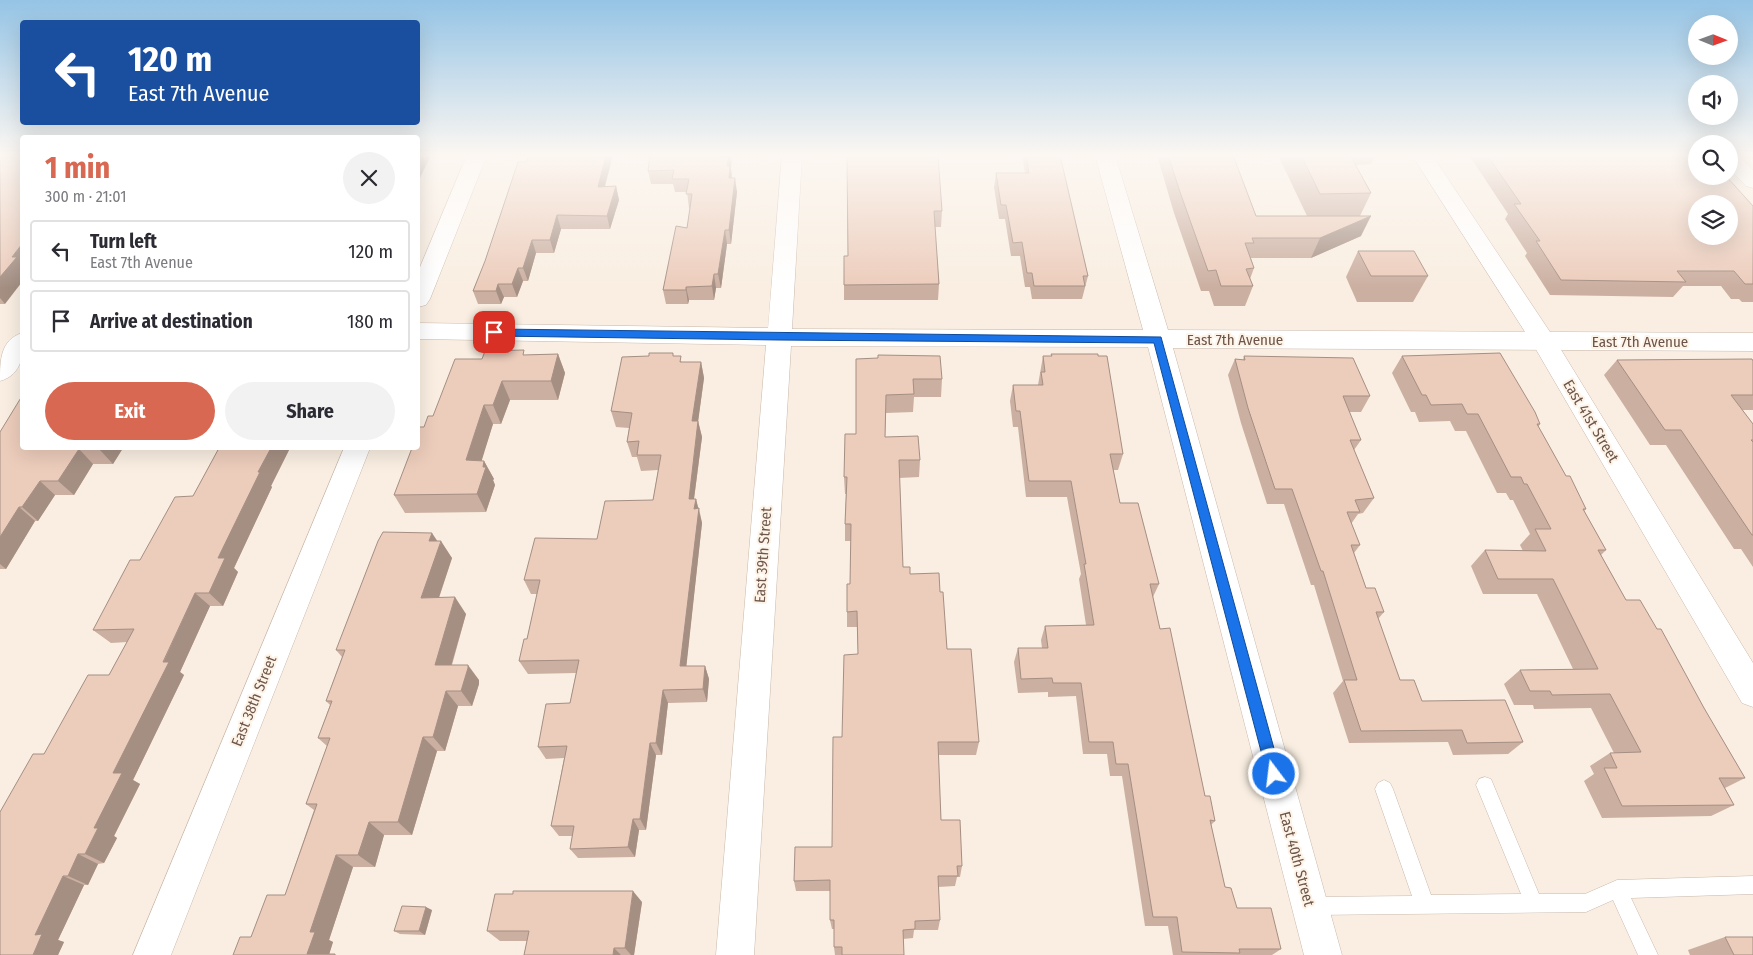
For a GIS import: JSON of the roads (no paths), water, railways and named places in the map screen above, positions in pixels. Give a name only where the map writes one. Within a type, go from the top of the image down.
[{"type":"street","points":[[420,295],[459,200]]},
{"type":"street","name":"East 39th Street","points":[[735,955],[789,200]]},
{"type":"street","name":"East 40th Street","points":[[1118,200],[1158,339],[1323,955]]},
{"type":"street","name":"East 41st Street","points":[[1451,200],[1543,341],[1753,692]]},
{"type":"street","name":"East 7th Avenue","points":[[420,331],[779,337],[1753,342]]},
{"type":"street","points":[[0,335],[20,335]]},
{"type":"street","points":[[0,372],[20,345]]},
{"type":"street","name":"East 38th Street","points":[[152,955],[356,450]]},
{"type":"lane","points":[[1485,784],[1534,904]]},
{"type":"lane","points":[[1384,789],[1425,905]]},
{"type":"lane","points":[[1310,906],[1586,903],[1617,889],[1753,885]]},
{"type":"lane","points":[[1617,889],[1648,955]]}]
